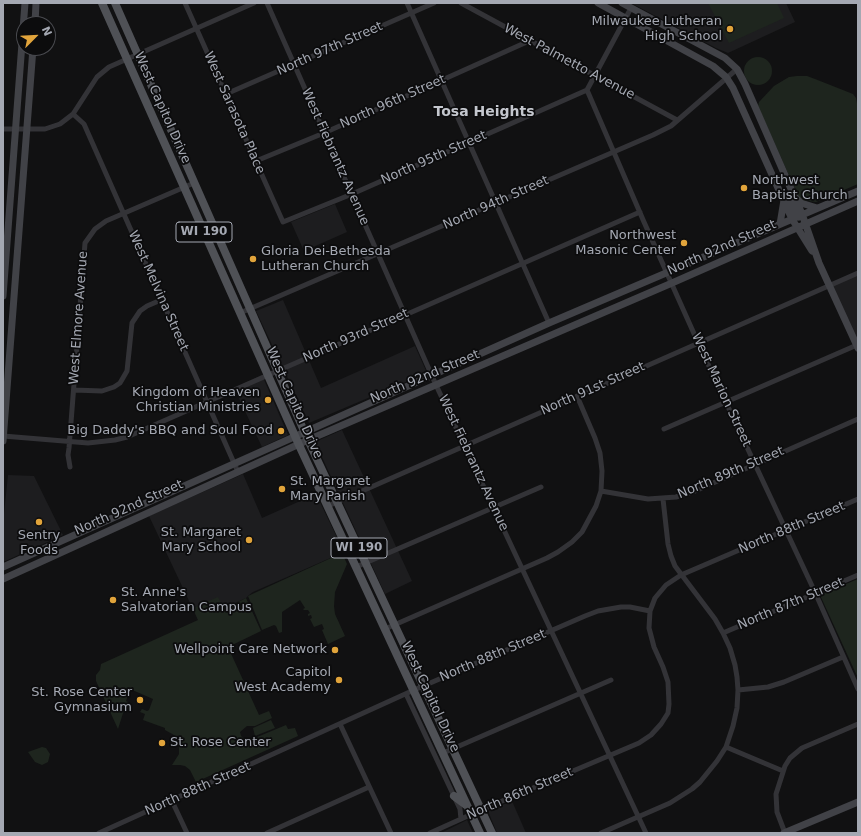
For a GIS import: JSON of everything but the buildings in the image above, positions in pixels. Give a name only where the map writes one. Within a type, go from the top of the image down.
[{"type":"main road","points":[[3,296],[25,3]]},
{"type":"main road","points":[[35,16],[36,3]]},
{"type":"main road","name":"West Capitol Drive","points":[[102,3],[285,412],[326,478],[492,833]]},
{"type":"main road","points":[[598,3],[712,66],[726,77],[733,88],[784,199],[806,224],[819,263],[857,347]]},
{"type":"main road","points":[[622,3],[725,58],[736,69],[745,84],[795,198],[798,228],[819,263]]},
{"type":"main road","name":"West Capitol Drive","points":[[113,4],[137,54],[278,370],[302,439],[328,506],[480,833]]},
{"type":"main road","points":[[3,441],[32,56]]},
{"type":"main road","points":[[778,187],[786,195],[798,216]]},
{"type":"main road","name":"North 92nd Street","points":[[3,579],[238,472],[432,375],[858,190]]},
{"type":"main road","points":[[795,198],[801,203],[817,208]]},
{"type":"main road","points":[[780,224],[784,199]]},
{"type":"main road","name":"North 92nd Street","points":[[3,567],[234,464],[302,439],[436,385],[858,201]]},
{"type":"main road","points":[[64,540],[69,549]]},
{"type":"main road","points":[[454,796],[470,811]]},
{"type":"main road","points":[[784,833],[858,802]]},
{"type":"street","name":"West Sarasota Place","points":[[186,3],[283,222]]},
{"type":"street","points":[[3,129],[15,128],[38,130],[54,127],[65,121],[73,114],[97,77],[109,67],[254,3]]},
{"type":"street","name":"West Fiebrantz Avenue","points":[[267,3],[436,385],[646,833]]},
{"type":"street","points":[[407,3],[549,323]]},
{"type":"street","name":"North 97th Street","points":[[226,94],[434,3]]},
{"type":"street","name":"West Palmetto Avenue","points":[[461,3],[677,120]]},
{"type":"street","points":[[587,90],[631,8]]},
{"type":"street","name":"North 96th Street","points":[[256,161],[324,133],[530,41]]},
{"type":"street","name":"North 94th Street","points":[[240,313],[653,135],[671,126],[736,69]]},
{"type":"street","name":"North 95th Street","points":[[283,222],[352,194],[587,90]]},
{"type":"street","name":"West Marion Street","points":[[587,90],[698,342],[858,689]]},
{"type":"street","name":"West Melvina Street","points":[[73,114],[84,124],[238,472]]},
{"type":"street","points":[[124,213],[194,182]]},
{"type":"street","name":"North 93rd Street","points":[[3,436],[88,443],[127,437],[640,212]]},
{"type":"street","name":"West Elmore Avenue","points":[[70,468],[68,455],[85,243],[95,229],[106,221],[124,213]]},
{"type":"street","points":[[5,256],[17,259]]},
{"type":"street","name":"North 91st Street","points":[[328,506],[858,272]]},
{"type":"street","points":[[74,390],[102,391],[114,387],[120,383],[127,371],[132,323],[140,310],[161,300]]},
{"type":"street","points":[[664,429],[857,347]]},
{"type":"street","points":[[385,629],[558,552],[572,542],[582,532],[590,519],[601,491],[602,470],[600,453],[595,438],[577,396]]},
{"type":"street","name":"North 89th Street","points":[[601,491],[648,499],[676,497],[695,491],[755,463],[858,419]]},
{"type":"street","points":[[356,567],[541,487]]},
{"type":"street","points":[[602,833],[670,803],[692,789],[708,773],[726,747],[737,708],[738,690],[735,665],[730,648],[715,619],[681,576],[670,556],[663,499]]},
{"type":"street","name":"North 88th Street","points":[[99,833],[414,690],[585,616],[611,608],[630,607],[650,610],[655,598],[666,585],[681,576],[858,499]]},
{"type":"street","name":"North 87th Street","points":[[723,633],[858,575]]},
{"type":"street","name":"North 86th Street","points":[[430,833],[461,819],[470,811],[481,810],[610,756],[639,743],[651,735],[661,724],[668,712],[670,694],[668,682],[654,647],[649,628],[650,610]]},
{"type":"street","points":[[738,690],[768,687],[784,682],[843,657]]},
{"type":"street","points":[[443,753],[611,680]]},
{"type":"street","name":"West Capitol Drive","points":[[406,694],[461,811],[461,819]]},
{"type":"street","points":[[340,724],[391,833]]},
{"type":"street","points":[[784,833],[777,812],[776,794],[783,771],[790,758],[798,750],[858,724]]},
{"type":"street","points":[[726,747],[783,771]]},
{"type":"street","points":[[267,833],[369,787]]},
{"type":"street","points":[[172,801],[187,833]]},
{"type":"shaded area","name":"Milwaukee Lutheran High School","points":[[631,3],[786,3],[795,22],[728,53]]},
{"type":"shaded area","points":[[708,3],[777,3],[784,18],[729,43]]},
{"type":"shaded area","points":[[758,57],[768,61],[772,71],[768,81],[758,85],[748,81],[744,71],[748,61]]},
{"type":"shaded area","points":[[807,76],[853,94],[856,98],[858,109],[858,184],[816,202],[800,200],[758,106],[759,102],[774,86],[789,77]]},
{"type":"shaded area","points":[[335,204],[347,232],[304,251],[291,222]]},
{"type":"shaded area","points":[[858,273],[858,348],[829,285]]},
{"type":"shaded area","points":[[283,300],[321,388],[415,346],[427,373],[309,423],[256,311]]},
{"type":"shaded area","points":[[262,375],[288,435],[262,447],[234,388]]},
{"type":"shaded area","points":[[342,430],[412,581],[385,594],[315,442]]},
{"type":"shaded area","name":"St. Margaret Mary School","points":[[243,474],[262,518],[316,494],[344,552],[253,592],[246,598],[198,620],[149,516]]},
{"type":"shaded area","points":[[8,475],[34,476],[63,535],[3,562],[3,523]]},
{"type":"shaded area","points":[[342,553],[347,564],[335,592],[334,606],[335,614],[345,636],[328,644],[322,630],[324,629],[322,624],[314,627],[310,619],[312,618],[311,615],[308,616],[310,613],[308,610],[303,609],[305,608],[300,600],[282,612],[282,632],[279,633],[274,625],[262,630],[248,596]]},
{"type":"shaded area","points":[[858,579],[858,678],[820,595]]},
{"type":"shaded area","points":[[218,597],[224,609],[246,598],[261,631],[228,647],[259,715],[269,711],[272,718],[255,726],[247,726],[240,732],[241,736],[245,740],[250,740],[286,725],[288,729],[295,728],[298,736],[196,782],[190,770],[185,766],[172,765],[179,754],[178,741],[174,735],[165,730],[165,728],[143,720],[145,714],[140,712],[142,709],[147,711],[149,710],[153,699],[130,689],[126,701],[128,702],[127,705],[125,704],[118,729],[96,681],[96,675],[100,670],[101,664],[198,620],[193,608]]},
{"type":"shaded area","points":[[271,720],[275,728],[255,736],[253,728]]},
{"type":"shaded area","points":[[42,747],[46,748],[50,754],[48,762],[42,765],[35,762],[28,752]]},
{"type":"shaded area","points":[[512,801],[526,833],[497,833],[488,811]]},
{"type":"shaded area","points":[[467,820],[473,833],[443,833],[443,832]]},
{"type":"place","name":"Milwaukee Lutheran High School","points":[[730,29]]},
{"type":"place","name":"Northwest Baptist Church","points":[[744,188]]},
{"type":"place","name":"Northwest Masonic Center","points":[[684,243]]},
{"type":"place","name":"Gloria Dei-Bethesda Lutheran Church","points":[[253,259]]},
{"type":"place","name":"Kingdom of Heaven Christian Ministries","points":[[268,400]]},
{"type":"place","name":"Big Daddy's BBQ and Soul Food","points":[[281,431]]},
{"type":"place","name":"St. Margaret Mary Parish","points":[[282,489]]},
{"type":"place","name":"Sentry Foods","points":[[39,522]]},
{"type":"place","name":"St. Margaret Mary School","points":[[249,540]]},
{"type":"place","name":"St. Anne's Salvatorian Campus","points":[[113,600]]},
{"type":"place","name":"Wellpoint Care Network","points":[[335,650]]},
{"type":"place","name":"Capitol West Academy","points":[[339,680]]},
{"type":"place","name":"St. Rose Center Gymnasium","points":[[140,700]]},
{"type":"place","name":"St. Rose Center","points":[[162,743]]},
{"type":"district","name":"Tosa Heights","points":[[484,112]]}]
